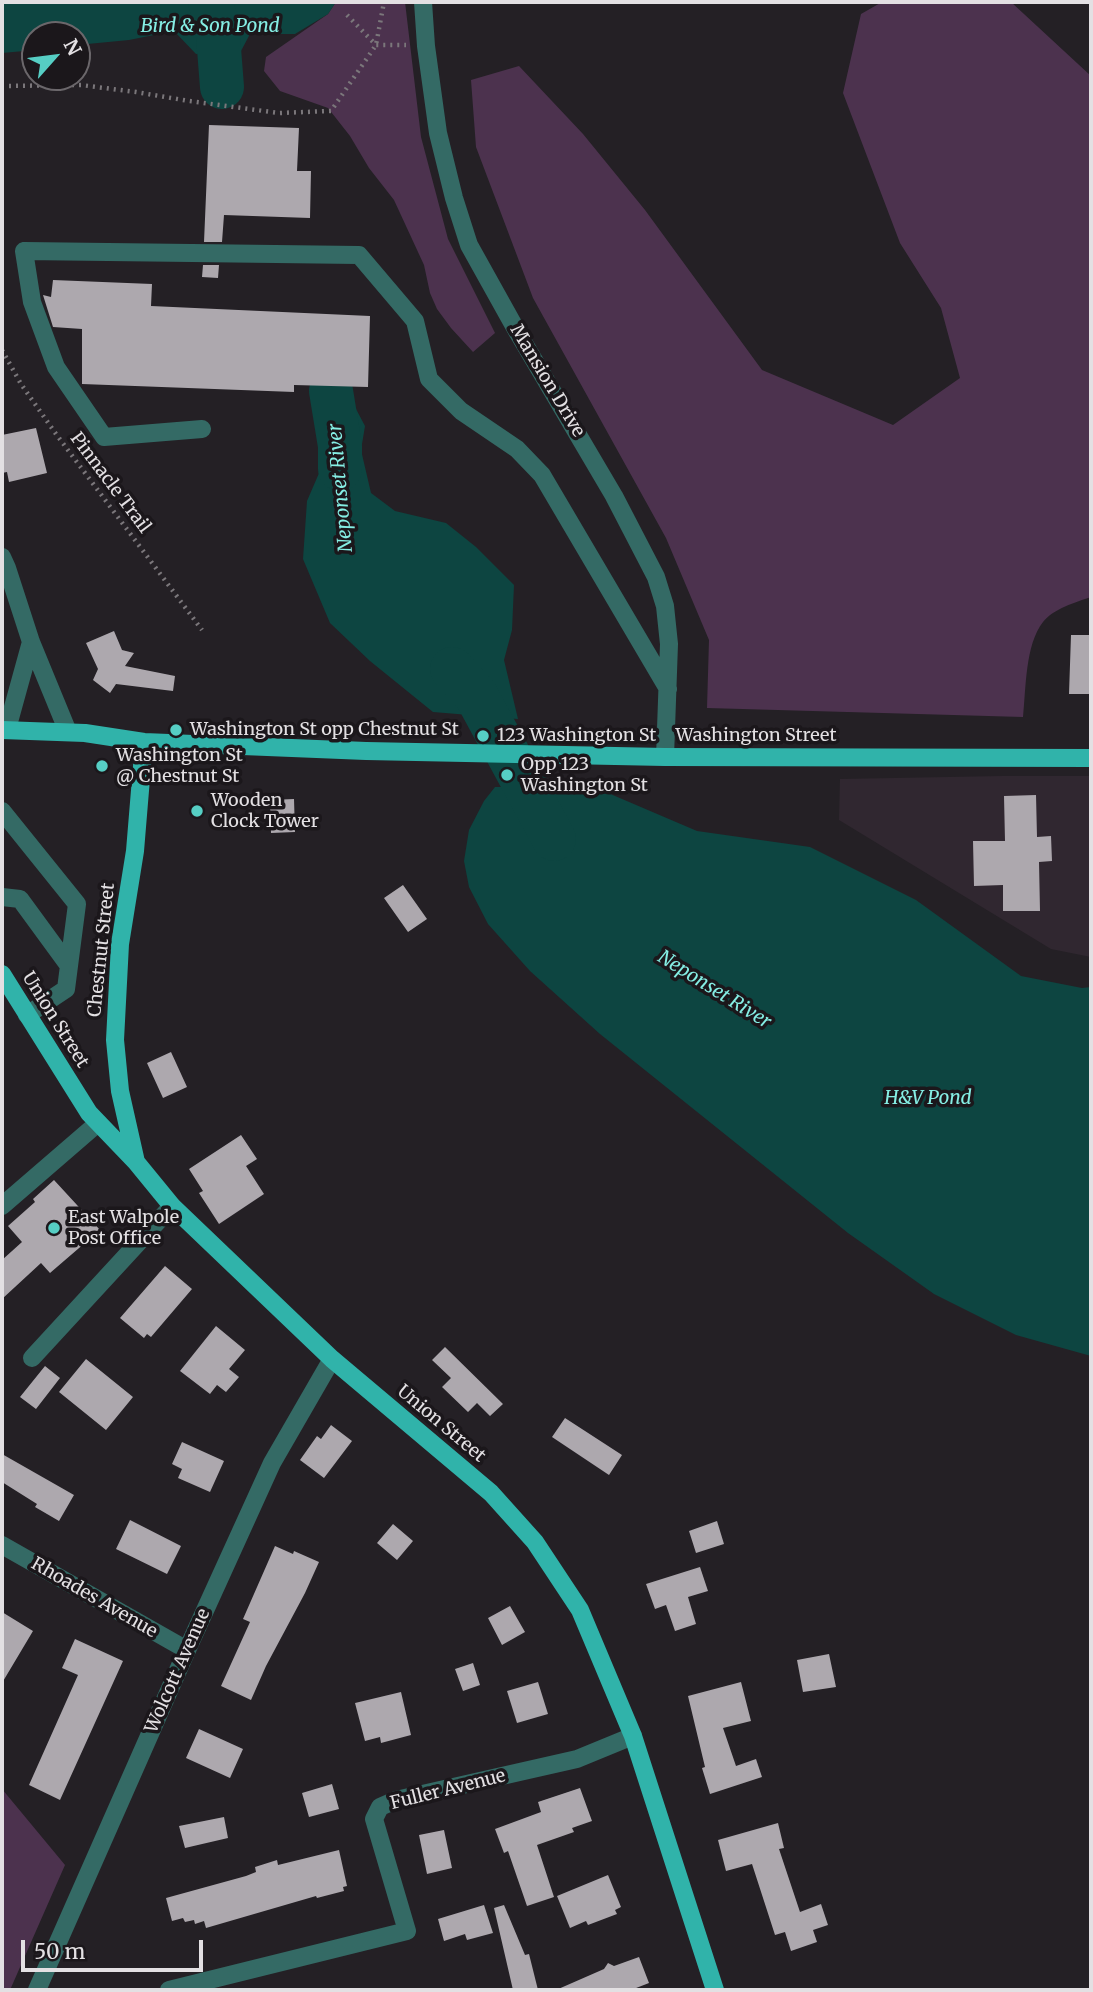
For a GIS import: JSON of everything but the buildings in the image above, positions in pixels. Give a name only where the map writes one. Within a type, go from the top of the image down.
[{"type":"main road","name":"Washington Street","points":[[4,730],[68,732],[144,742],[401,752],[665,757],[1091,758]]},
{"type":"main road","name":"Chestnut Street","points":[[136,1162],[120,1091],[115,1040],[120,944],[135,851],[144,742]]},
{"type":"main road","name":"Union Street","points":[[2,974],[89,1113],[136,1162],[172,1206],[332,1359],[491,1493],[535,1542],[580,1610],[633,1736],[715,1990]]},
{"type":"street","name":"Mansion Drive","points":[[423,2],[438,133],[469,245],[614,496],[656,578],[665,606],[669,644],[665,757]]},
{"type":"street","points":[[202,429],[104,437],[56,367],[32,302],[24,251],[359,255],[415,321],[429,379],[461,411],[517,449],[542,475],[668,689]]},
{"type":"street","points":[[2,557],[31,642],[68,732]]},
{"type":"street","points":[[4,730],[31,642]]},
{"type":"street","points":[[2,811],[77,904],[66,989],[27,1015]]},
{"type":"street","points":[[2,897],[20,899],[69,967]]},
{"type":"street","points":[[2,1206],[98,1123]]},
{"type":"street","points":[[32,1358],[172,1206]]},
{"type":"street","name":"Wolcott Avenue","points":[[37,1990],[272,1462],[332,1359]]},
{"type":"street","name":"Rhoades Avenue","points":[[2,1545],[187,1650]]},
{"type":"street","name":"Fuller Avenue","points":[[169,1990],[408,1931],[374,1819],[380,1807],[396,1800],[577,1759],[633,1736]]},
{"type":"path","points":[[2,86],[81,85],[279,113],[331,111],[376,45],[384,2]]},
{"type":"path","points":[[347,15],[376,45],[426,46]]},
{"type":"path","name":"Pinnacle Trail","points":[[2,350],[57,435],[202,630]]},
{"type":"shaded area","points":[[336,2],[405,2],[421,137],[448,239],[495,333],[473,352],[437,309],[430,293],[424,265],[394,200],[369,168],[350,136],[328,108],[280,91],[264,71],[266,57],[328,14]]},
{"type":"shaded area","points":[[882,2],[1011,2],[1091,76],[1091,597],[1053,613],[1037,632],[1027,668],[1023,717],[707,708],[709,640],[666,538],[533,298],[476,147],[471,80],[519,66],[583,134],[645,210],[762,370],[893,425],[960,378],[941,308],[900,243],[843,93],[861,14]]},
{"type":"shaded area","points":[[1091,776],[1091,957],[1051,949],[839,820],[840,779]]},
{"type":"shaded area","points":[[2,1789],[65,1865],[10,1990],[2,1990]]},
{"type":"water","name":"Bird & Son Pond","points":[[2,2],[336,2],[328,14],[295,34],[250,34],[241,51],[196,54],[174,31],[129,40],[91,44],[91,21],[21,21],[21,51],[2,53]]},
{"type":"water","points":[[312,409],[356,409],[365,426],[361,450],[371,493],[395,511],[446,523],[476,547],[514,585],[512,630],[504,660],[518,719],[433,712],[370,661],[330,623],[303,559],[307,501],[329,450]]},
{"type":"water","name":"H&V Pond","points":[[495,787],[594,787],[697,831],[810,847],[916,900],[1021,976],[1082,988],[1091,987],[1091,1356],[1016,1335],[934,1294],[848,1233],[600,1034],[530,971],[488,924],[469,887],[464,861],[469,830],[484,801]]},
{"type":"waterway","name":"Neponset River","points":[[210,2],[217,23],[222,87]]},
{"type":"waterway","name":"Neponset River","points":[[331,391],[340,446],[340,469]]},
{"type":"waterway","name":"Neponset River","points":[[452,669],[476,695],[554,839]]},
{"type":"place","name":"Washington St opp Chestnut St","points":[[176,730]]},
{"type":"place","name":"123 Washington St","points":[[483,736]]},
{"type":"place","name":"Washington St @ Chestnut St","points":[[102,766]]},
{"type":"place","name":"Opp 123 Washington St","points":[[507,775]]},
{"type":"place","name":"Wooden Clock Tower","points":[[197,811]]},
{"type":"place","name":"East Walpole Post Office","points":[[54,1228]]}]
